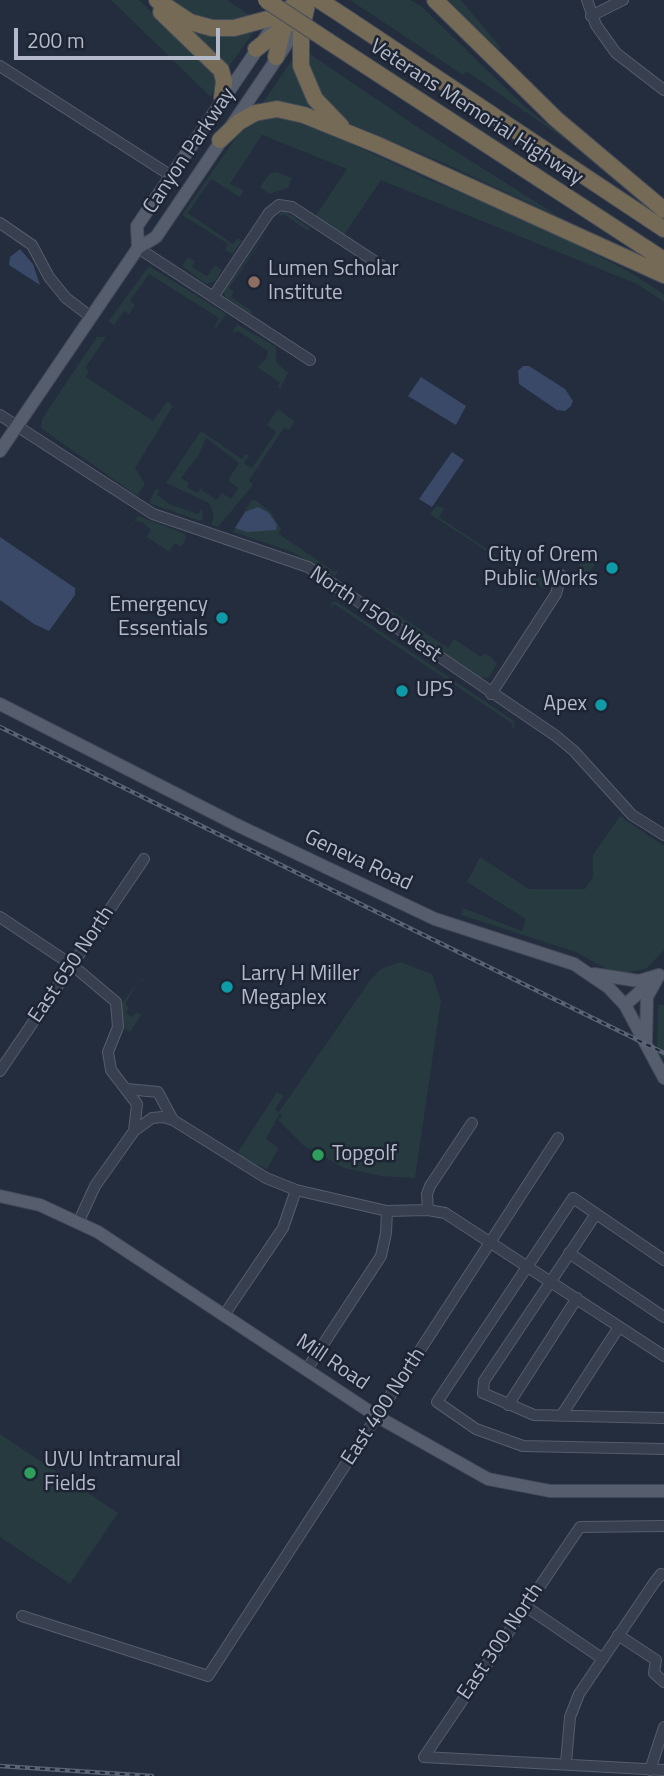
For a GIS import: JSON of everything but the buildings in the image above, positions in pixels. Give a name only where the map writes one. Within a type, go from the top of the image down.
[{"type":"highway","points":[[149,0],[221,70],[225,81],[222,97]]},
{"type":"highway","points":[[158,0],[176,15],[212,28],[253,25],[302,6]]},
{"type":"highway","name":"Veterans Memorial Highway","points":[[265,0],[664,260]]},
{"type":"highway","points":[[421,0],[494,58]]},
{"type":"highway","points":[[435,0],[556,119],[664,210]]},
{"type":"highway","points":[[256,49],[302,6]]},
{"type":"highway","points":[[276,57],[302,6]]},
{"type":"highway","points":[[302,6],[301,66],[310,90],[333,119],[378,145]]},
{"type":"highway","name":"Veterans Memorial Highway","points":[[302,6],[345,17],[664,229]]},
{"type":"highway","points":[[220,140],[239,122],[255,113],[277,109],[304,115],[378,145],[664,275]]},
{"type":"main road","name":"Canyon Parkway","points":[[0,451],[138,248],[156,237],[276,57],[302,6]]},
{"type":"main road","name":"Canyon Parkway","points":[[138,248],[137,226],[256,49]]},
{"type":"main road","name":"Geneva Road","points":[[0,704],[239,826],[435,919],[481,936],[564,958],[593,974],[625,1005],[664,1078]]},
{"type":"main road","points":[[593,974],[639,981],[662,972]]},
{"type":"main road","points":[[625,1005],[662,972]]},
{"type":"main road","points":[[646,1043],[647,997],[662,972]]},
{"type":"main road","name":"Mill Road","points":[[0,1196],[40,1205],[98,1232],[378,1417],[488,1479],[550,1491],[664,1491]]},
{"type":"street","points":[[587,0],[591,16],[615,53],[662,84]]},
{"type":"street","points":[[591,16],[623,0]]},
{"type":"street","points":[[0,66],[170,175]]},
{"type":"street","points":[[214,297],[269,213],[279,205],[292,207],[382,266]]},
{"type":"street","points":[[0,223],[32,246],[49,277],[66,298],[91,317]]},
{"type":"street","points":[[138,248],[310,360]]},
{"type":"street","name":"North 1500 West","points":[[0,415],[153,514],[308,567],[574,751],[632,815],[664,835]]},
{"type":"street","points":[[491,694],[555,594],[561,575]]},
{"type":"street","name":"East 650 North","points":[[0,1071],[144,859]]},
{"type":"street","points":[[0,917],[72,965],[116,1002],[118,1027],[108,1052],[111,1070],[127,1089],[143,1116],[173,1120],[266,1178],[296,1191],[387,1211],[429,1210],[445,1213],[664,1356]]},
{"type":"street","points":[[127,1089],[153,1091],[164,1099],[173,1120]]},
{"type":"street","points":[[134,1131],[137,1106],[144,1092]]},
{"type":"street","points":[[78,1223],[95,1186],[134,1131],[164,1108],[164,1099]]},
{"type":"street","points":[[429,1210],[427,1194],[430,1186],[472,1123]]},
{"type":"street","name":"East 400 North","points":[[22,1616],[208,1676],[493,1243],[558,1138]]},
{"type":"street","points":[[224,1315],[283,1228],[296,1191]]},
{"type":"street","points":[[664,1260],[573,1198],[437,1402],[477,1429],[523,1446],[664,1449]]},
{"type":"street","points":[[307,1369],[381,1256],[387,1211]]},
{"type":"street","points":[[596,1214],[484,1381],[483,1392],[534,1415],[664,1418]]},
{"type":"street","points":[[569,1253],[664,1317]]},
{"type":"street","points":[[508,1405],[577,1298]]},
{"type":"street","points":[[561,1416],[619,1327]]},
{"type":"street","name":"East 300 North","points":[[566,1763],[424,1757],[580,1527],[664,1526]]},
{"type":"street","points":[[664,1574],[654,1583],[579,1694],[570,1717],[566,1763],[664,1770]]},
{"type":"street","points":[[525,1606],[603,1659]]},
{"type":"street","points":[[618,1635],[656,1660]]},
{"type":"street","points":[[664,1649],[656,1660],[654,1673],[664,1682]]},
{"type":"street","points":[[650,1770],[664,1727]]},
{"type":"green space","points":[[111,0],[139,0],[213,71],[218,85],[215,85],[211,97]]},
{"type":"green space","points":[[167,0],[227,0],[257,20],[233,23],[203,20]]},
{"type":"green space","points":[[350,0],[410,0],[421,6],[526,108],[581,150],[466,71],[463,75]]},
{"type":"green space","points":[[448,0],[461,0],[501,48],[499,50]]},
{"type":"green space","points":[[185,27],[232,35],[253,33],[228,68]]},
{"type":"green space","points":[[304,50],[419,128],[561,218],[448,165],[348,123],[314,86]]},
{"type":"green space","points":[[293,58],[307,99],[323,120],[258,110]]},
{"type":"green space","points":[[266,115],[298,119],[432,181],[527,220],[628,271],[664,294],[664,302],[637,284],[381,180],[344,235],[315,217],[347,169],[262,135],[230,184],[244,190],[240,197],[211,179],[188,213],[233,244],[238,238],[242,241],[232,254],[225,250],[228,244],[182,215],[240,132]]},
{"type":"green space","points":[[276,172],[292,178],[288,188],[269,194],[260,187],[270,173]]},
{"type":"green space","points":[[281,212],[286,212],[310,228],[308,231],[285,215],[278,216]]},
{"type":"green space","points":[[276,219],[229,288],[234,292],[231,297],[253,312],[251,314],[225,297],[224,291]]},
{"type":"green space","points":[[188,257],[195,261],[192,267],[207,276],[215,265],[222,270],[215,281],[206,284],[182,266]]},
{"type":"green space","points":[[149,266],[226,314],[216,328],[214,327],[219,318],[149,274],[130,301],[135,305],[129,314],[124,311],[114,325],[108,322]]},
{"type":"green space","points":[[237,324],[276,347],[276,362],[288,373],[280,389],[280,383],[257,367],[267,358],[268,351],[238,331],[232,334]]},
{"type":"green space","points":[[97,337],[106,337],[85,368],[89,371],[86,377],[153,421],[167,401],[173,406],[135,468],[145,484],[137,496],[41,428],[42,419]]},
{"type":"green space","points":[[278,409],[295,422],[289,430],[284,428],[249,480],[253,485],[218,527],[211,525],[214,515],[209,503],[166,483],[201,431],[242,459],[246,454],[249,456],[244,463],[252,468],[276,432],[267,425]],"holes":[[[206,438],[239,463],[228,480],[238,488],[231,499],[222,493],[217,500],[202,490],[202,487],[197,493],[187,487],[189,483],[181,478],[199,455]]]},
{"type":"green space","points":[[159,489],[157,495],[171,505],[198,514],[202,509],[203,518],[200,521],[149,503],[155,490]]},
{"type":"green space","points":[[255,500],[270,511],[281,529],[279,534],[335,572],[340,567],[335,576],[290,551],[233,532],[251,501]]},
{"type":"green space","points":[[436,506],[444,508],[439,517],[533,580],[536,575],[544,581],[547,589],[430,514]]},
{"type":"green space","points":[[138,516],[185,534],[186,539],[181,547],[175,543],[169,552],[147,537],[151,530],[142,522],[135,521],[126,532]]},
{"type":"green space","points":[[588,552],[599,558],[582,583],[576,583],[577,568]]},
{"type":"green space","points":[[332,602],[337,602],[514,721],[515,727],[511,729],[513,724],[334,604],[330,609]]},
{"type":"green space","points":[[385,606],[448,648],[454,639],[481,657],[484,653],[491,657],[497,664],[489,677],[481,678],[387,614]]},
{"type":"green space","points":[[620,816],[664,846],[664,950],[646,969],[616,974],[576,952],[461,915],[463,908],[522,931],[526,919],[467,882],[480,857],[529,889],[585,889],[593,877],[593,855]]},
{"type":"green space","name":"Topgolf","points":[[400,962],[432,974],[441,1000],[415,1178],[381,1176],[344,1168],[303,1145],[278,1120],[282,1116],[280,1113],[266,1139],[279,1148],[267,1169],[236,1155],[277,1092],[284,1096],[275,1109],[279,1112],[371,979],[381,969]]},
{"type":"green space","points":[[139,981],[125,1004],[129,1008],[126,1013],[131,1017],[137,1012],[141,1015],[130,1032],[123,1028],[122,1003]]},
{"type":"green space","points":[[658,1005],[664,1005],[664,1059],[657,1050]]},
{"type":"green space","name":"UVU Intramural Fields","points":[[0,1434],[118,1513],[70,1584],[0,1537]]},
{"type":"water","points":[[20,249],[33,264],[40,285],[9,265],[10,257]]},
{"type":"water","points":[[523,366],[529,366],[565,389],[573,401],[571,406],[565,411],[557,410],[519,384],[518,371]]},
{"type":"water","points":[[421,377],[466,406],[456,425],[408,396]]},
{"type":"water","points":[[452,452],[464,460],[432,507],[419,499]]},
{"type":"water","points":[[258,507],[269,513],[277,525],[276,530],[247,532],[235,528],[245,512]]},
{"type":"water","points":[[0,537],[75,588],[75,595],[49,631],[34,624],[0,600]]},
{"type":"railway","points":[[0,727],[664,1053]]},
{"type":"railway","points":[[0,1766],[152,1776]]},
{"type":"place","name":"Lumen Scholar Institute","points":[[254,282]]},
{"type":"place","name":"City of Orem Public Works","points":[[612,568]]},
{"type":"place","name":"Emergency Essentials","points":[[222,618]]},
{"type":"place","name":"UPS","points":[[402,691]]},
{"type":"place","name":"Apex","points":[[601,705]]},
{"type":"place","name":"Larry H Miller Megaplex","points":[[227,987]]},
{"type":"place","name":"Topgolf","points":[[318,1155]]},
{"type":"place","name":"UVU Intramural Fields","points":[[30,1473]]}]
